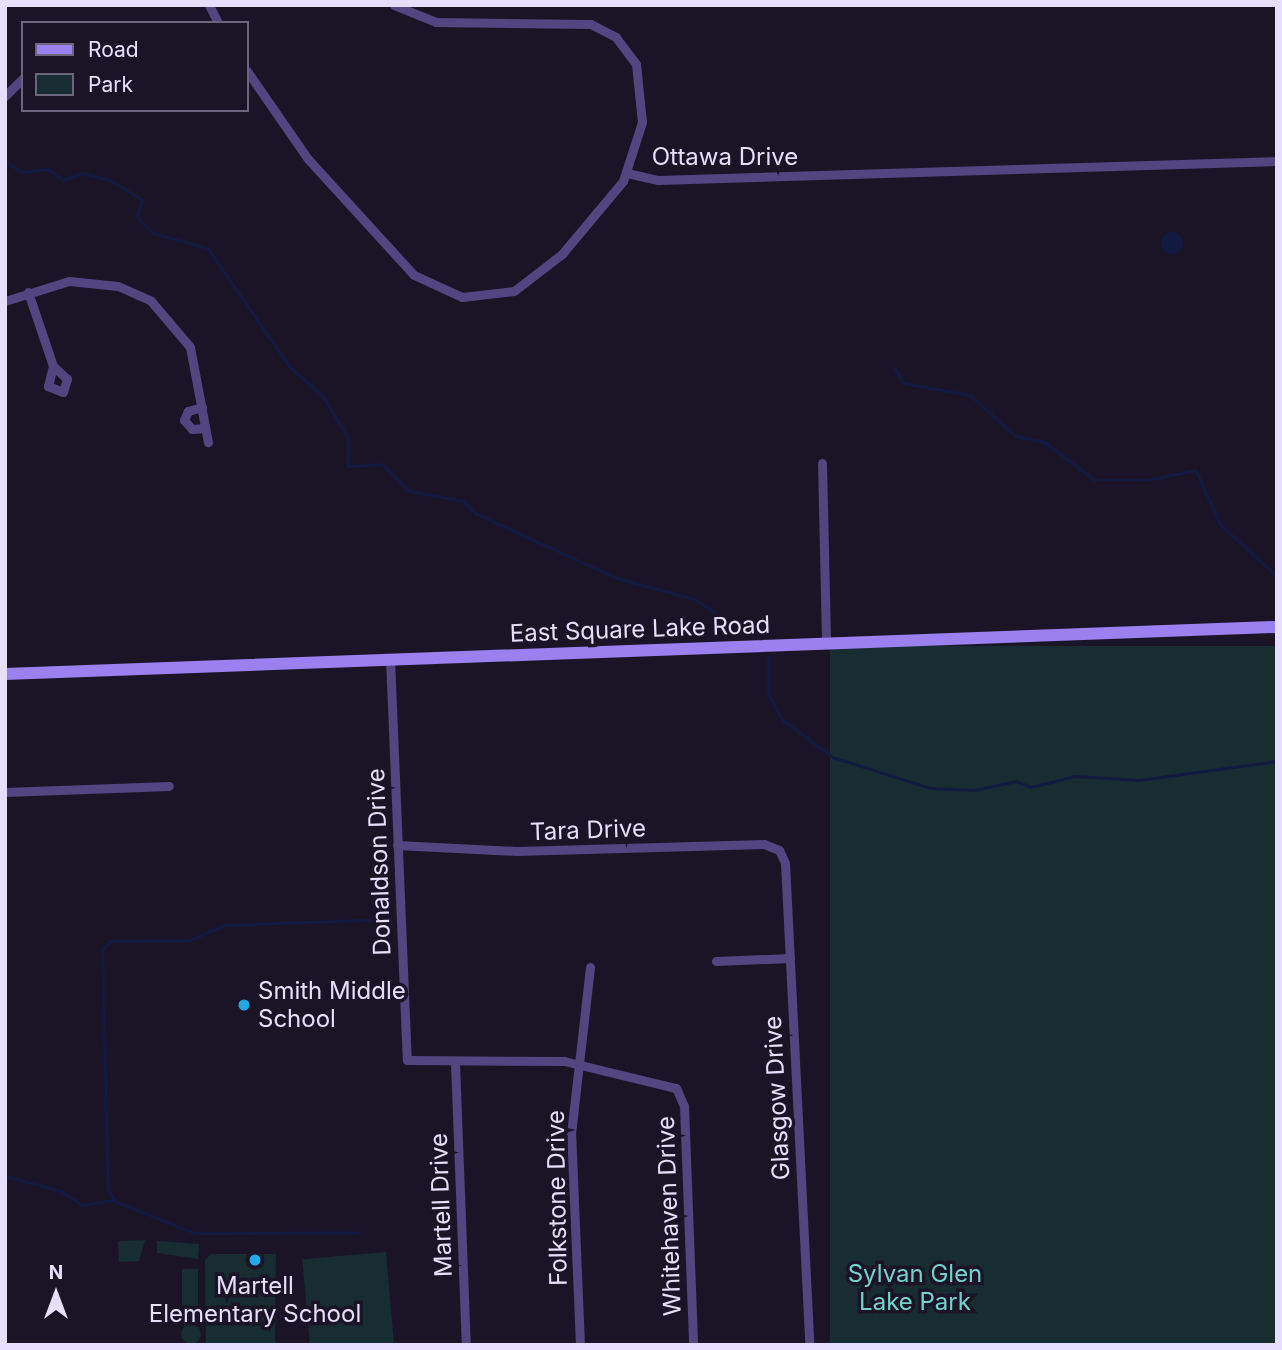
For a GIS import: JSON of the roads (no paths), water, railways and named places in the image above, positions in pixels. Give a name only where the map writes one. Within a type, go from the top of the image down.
[{"type":"main road","name":"East Square Lake Road","points":[[5,674],[1277,627]]},
{"type":"street","points":[[209,5],[217,21]]},
{"type":"street","points":[[394,5],[427,21],[573,22],[616,37],[632,55],[642,89],[639,141],[627,173]]},
{"type":"street","name":"Ottawa Drive","points":[[248,72],[308,159],[385,248],[425,284],[452,295],[493,297],[533,280],[627,173],[658,180],[1277,161]]},
{"type":"street","points":[[5,96],[21,80]]},
{"type":"street","points":[[5,301],[28,292],[77,281],[118,286],[151,301],[190,347],[208,442]]},
{"type":"street","points":[[28,292],[53,366]]},
{"type":"street","points":[[202,407],[188,411],[184,420],[192,429],[205,428]]},
{"type":"street","points":[[822,463],[827,642]]},
{"type":"street","name":"Donaldson Drive","points":[[390,659],[409,1063],[455,1063]]},
{"type":"street","points":[[5,792],[169,786]]},
{"type":"street","name":"Tara Drive","points":[[397,845],[517,851],[764,844],[779,850]]},
{"type":"street","name":"Glasgow Drive","points":[[779,850],[789,958],[809,1345]]},
{"type":"street","points":[[716,961],[789,958]]},
{"type":"street","name":"Folkstone Drive","points":[[580,1345],[571,1133],[581,1065],[590,967]]},
{"type":"street","points":[[455,1063],[581,1065]]},
{"type":"street","name":"Martell Drive","points":[[455,1063],[466,1345]]},
{"type":"street","name":"Whitehaven Drive","points":[[581,1065],[676,1088],[684,1107],[693,1345]]},
{"type":"water","points":[[1172,232],[1180,235],[1183,243],[1180,251],[1172,254],[1164,251],[1161,243],[1164,235]]},
{"type":"waterway","points":[[5,161],[22,172],[48,169],[63,180],[85,173],[110,180],[143,200],[137,217],[153,233],[208,248],[290,367],[323,396],[349,439],[348,466],[382,464],[410,491],[464,501],[475,513],[617,578],[695,599],[747,633]]},
{"type":"waterway","points":[[895,368],[904,383],[970,395],[1016,436],[1045,442],[1095,480],[1147,480],[1196,470],[1221,525],[1277,576]]},
{"type":"waterway","points":[[769,657],[769,695],[783,720],[833,757],[930,788],[975,790],[1016,781],[1031,787],[1075,776],[1139,780],[1277,761]]},
{"type":"waterway","points":[[360,1233],[196,1234],[116,1202],[108,1190],[102,950],[110,941],[190,940],[226,925],[388,919]]},
{"type":"waterway","points":[[5,1176],[62,1191],[82,1205],[114,1200]]},
{"type":"place","name":"Smith Middle School","points":[[244,1005]]},
{"type":"place","name":"Martell Elementary School","points":[[255,1260]]},
{"type":"park label","name":"Sylvan Glen Lake Park","points":[[915,1288]]}]
